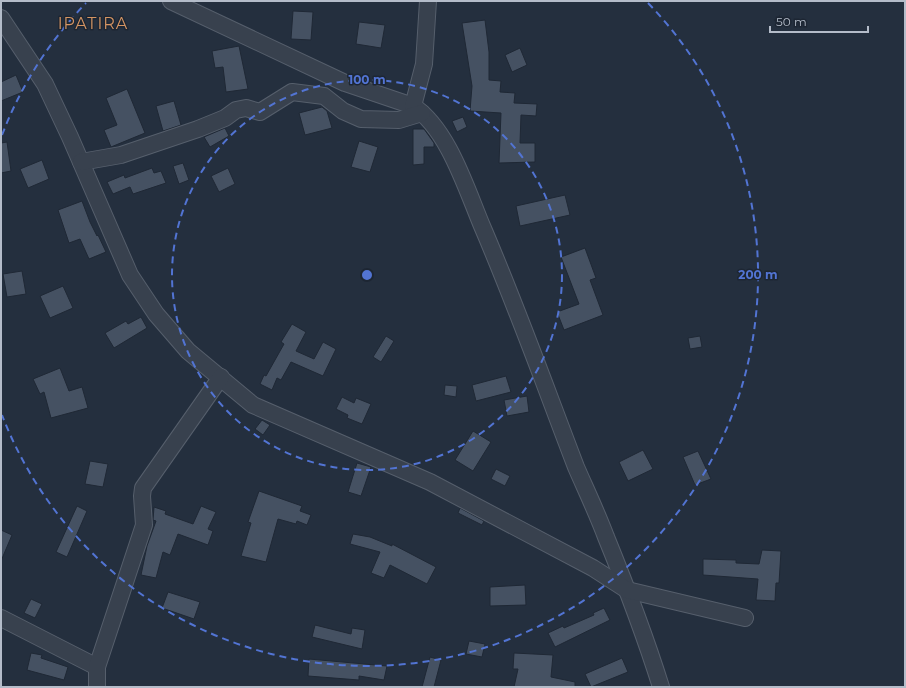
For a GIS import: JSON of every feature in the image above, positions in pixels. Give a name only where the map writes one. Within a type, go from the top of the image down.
[{"type":"street","points":[[171,1],[345,82],[417,109],[445,145],[465,183],[511,294],[577,468],[627,590],[661,687]]},
{"type":"street","points":[[81,162],[121,155],[198,129],[225,118],[236,110],[246,108],[260,112],[292,92],[324,96],[343,112],[361,119],[399,120],[417,109],[424,64],[428,1]]},
{"type":"street","points":[[1,18],[45,84],[130,275],[156,314],[184,345],[253,405],[430,482],[593,568],[627,590],[745,618]]},
{"type":"street","points":[[97,687],[97,667],[144,525],[142,496],[143,488],[221,377]]},
{"type":"street","points":[[1,618],[97,667]]},
{"type":"building","points":[[293,11],[313,12],[311,40],[291,39]]},
{"type":"building","points":[[485,20],[489,52],[489,80],[501,81],[500,92],[515,93],[514,103],[537,104],[536,116],[521,115],[520,143],[535,143],[535,162],[499,163],[501,113],[470,111],[472,86],[462,23]]},
{"type":"building","points":[[359,22],[385,25],[381,48],[356,44]]},
{"type":"building","points":[[239,46],[248,89],[226,92],[223,67],[215,68],[212,51]]},
{"type":"building","points":[[520,48],[527,65],[512,72],[505,55]]},
{"type":"building","points":[[16,75],[23,92],[1,101],[1,82]]},
{"type":"building","points":[[127,89],[145,133],[111,147],[104,130],[117,125],[106,98]]},
{"type":"building","points":[[174,101],[181,125],[163,131],[156,106]]},
{"type":"building","points":[[322,107],[327,111],[332,128],[305,135],[299,113]]},
{"type":"building","points":[[463,117],[467,127],[457,132],[452,121]]},
{"type":"building","points":[[225,128],[229,136],[210,147],[204,137]]},
{"type":"building","points":[[413,129],[424,129],[434,143],[434,147],[424,147],[424,164],[413,165]]},
{"type":"building","points":[[359,141],[378,147],[370,172],[351,167]]},
{"type":"building","points":[[7,142],[11,171],[1,173],[1,143]]},
{"type":"building","points":[[42,160],[49,179],[28,188],[20,169]]},
{"type":"building","points":[[183,163],[189,180],[179,184],[173,166]]},
{"type":"building","points":[[152,168],[154,173],[161,171],[166,183],[133,194],[130,187],[113,194],[107,182],[124,175],[125,178]]},
{"type":"building","points":[[228,168],[235,184],[219,192],[211,176]]},
{"type":"building","points":[[565,195],[570,215],[520,226],[516,206]]},
{"type":"building","points":[[82,201],[90,222],[106,252],[89,259],[80,239],[69,243],[58,210]]},
{"type":"building","points":[[585,248],[596,278],[590,280],[603,315],[564,330],[557,312],[579,304],[561,257]]},
{"type":"building","points":[[22,271],[26,294],[7,297],[3,274]]},
{"type":"building","points":[[63,286],[73,308],[50,318],[40,296]]},
{"type":"building","points":[[141,317],[147,328],[114,348],[105,333],[126,321],[128,324]]},
{"type":"building","points":[[292,324],[306,332],[296,351],[314,359],[323,342],[336,349],[323,376],[291,362],[281,380],[277,378],[272,390],[260,384],[264,375],[266,376],[284,344],[281,342]]},
{"type":"building","points":[[386,336],[394,341],[381,362],[373,357]]},
{"type":"building","points":[[700,336],[702,347],[690,349],[688,338]]},
{"type":"building","points":[[60,368],[69,391],[82,387],[88,408],[51,418],[44,392],[40,394],[33,379]]},
{"type":"building","points":[[506,376],[511,392],[476,401],[472,385]]},
{"type":"building","points":[[445,385],[457,386],[456,397],[444,395]]},
{"type":"building","points":[[527,396],[529,412],[507,416],[504,400]]},
{"type":"building","points":[[342,397],[354,403],[356,398],[371,404],[362,424],[347,418],[348,415],[336,409]]},
{"type":"building","points":[[262,420],[270,425],[263,435],[255,429]]},
{"type":"building","points":[[473,431],[491,442],[473,471],[455,460]]},
{"type":"building","points":[[643,450],[653,469],[628,481],[619,462]]},
{"type":"building","points":[[698,451],[711,479],[695,485],[683,457]]},
{"type":"building","points":[[90,461],[108,464],[103,487],[85,484]]},
{"type":"building","points":[[357,463],[371,467],[361,496],[348,492]]},
{"type":"building","points":[[496,469],[510,476],[505,486],[491,479]]},
{"type":"building","points":[[259,491],[302,506],[300,511],[311,515],[307,525],[297,521],[296,524],[278,519],[266,562],[241,556],[251,523],[248,522]]},
{"type":"building","points":[[77,506],[87,511],[67,557],[56,552]]},
{"type":"building","points":[[201,506],[216,512],[208,529],[213,531],[208,545],[178,534],[170,555],[163,552],[156,578],[141,575],[147,546],[156,521],[153,520],[154,507],[166,511],[165,514],[193,524]]},
{"type":"building","points":[[460,508],[484,521],[482,525],[458,513]]},
{"type":"building","points":[[1,530],[12,535],[1,561]]},
{"type":"building","points":[[353,534],[370,537],[392,546],[392,544],[436,567],[427,584],[390,565],[384,578],[371,573],[380,552],[350,544]]},
{"type":"building","points":[[762,550],[781,551],[779,583],[776,583],[775,601],[756,600],[758,579],[703,575],[703,559],[736,560],[736,563],[759,564]]},
{"type":"building","points":[[525,585],[526,605],[490,606],[490,587]]},
{"type":"building","points":[[168,592],[200,602],[194,619],[162,608]]},
{"type":"building","points":[[31,599],[42,604],[35,618],[24,613]]},
{"type":"building","points":[[604,608],[610,620],[555,647],[548,633],[594,615],[593,613]]},
{"type":"building","points":[[315,625],[351,634],[352,628],[365,630],[362,649],[312,637]]},
{"type":"building","points":[[469,641],[485,644],[482,657],[466,654]]},
{"type":"building","points":[[31,653],[42,655],[41,658],[68,667],[64,680],[27,670]]},
{"type":"building","points":[[514,653],[553,655],[551,677],[575,682],[575,687],[514,687],[518,669],[513,669]]},
{"type":"building","points":[[430,657],[441,660],[434,687],[422,687]]},
{"type":"building","points":[[622,658],[628,672],[591,687],[585,674]]},
{"type":"building","points":[[309,659],[387,666],[384,680],[359,676],[359,680],[308,676]]},
{"type":"district","name":"IPATIRA","points":[[93,23]]}]
